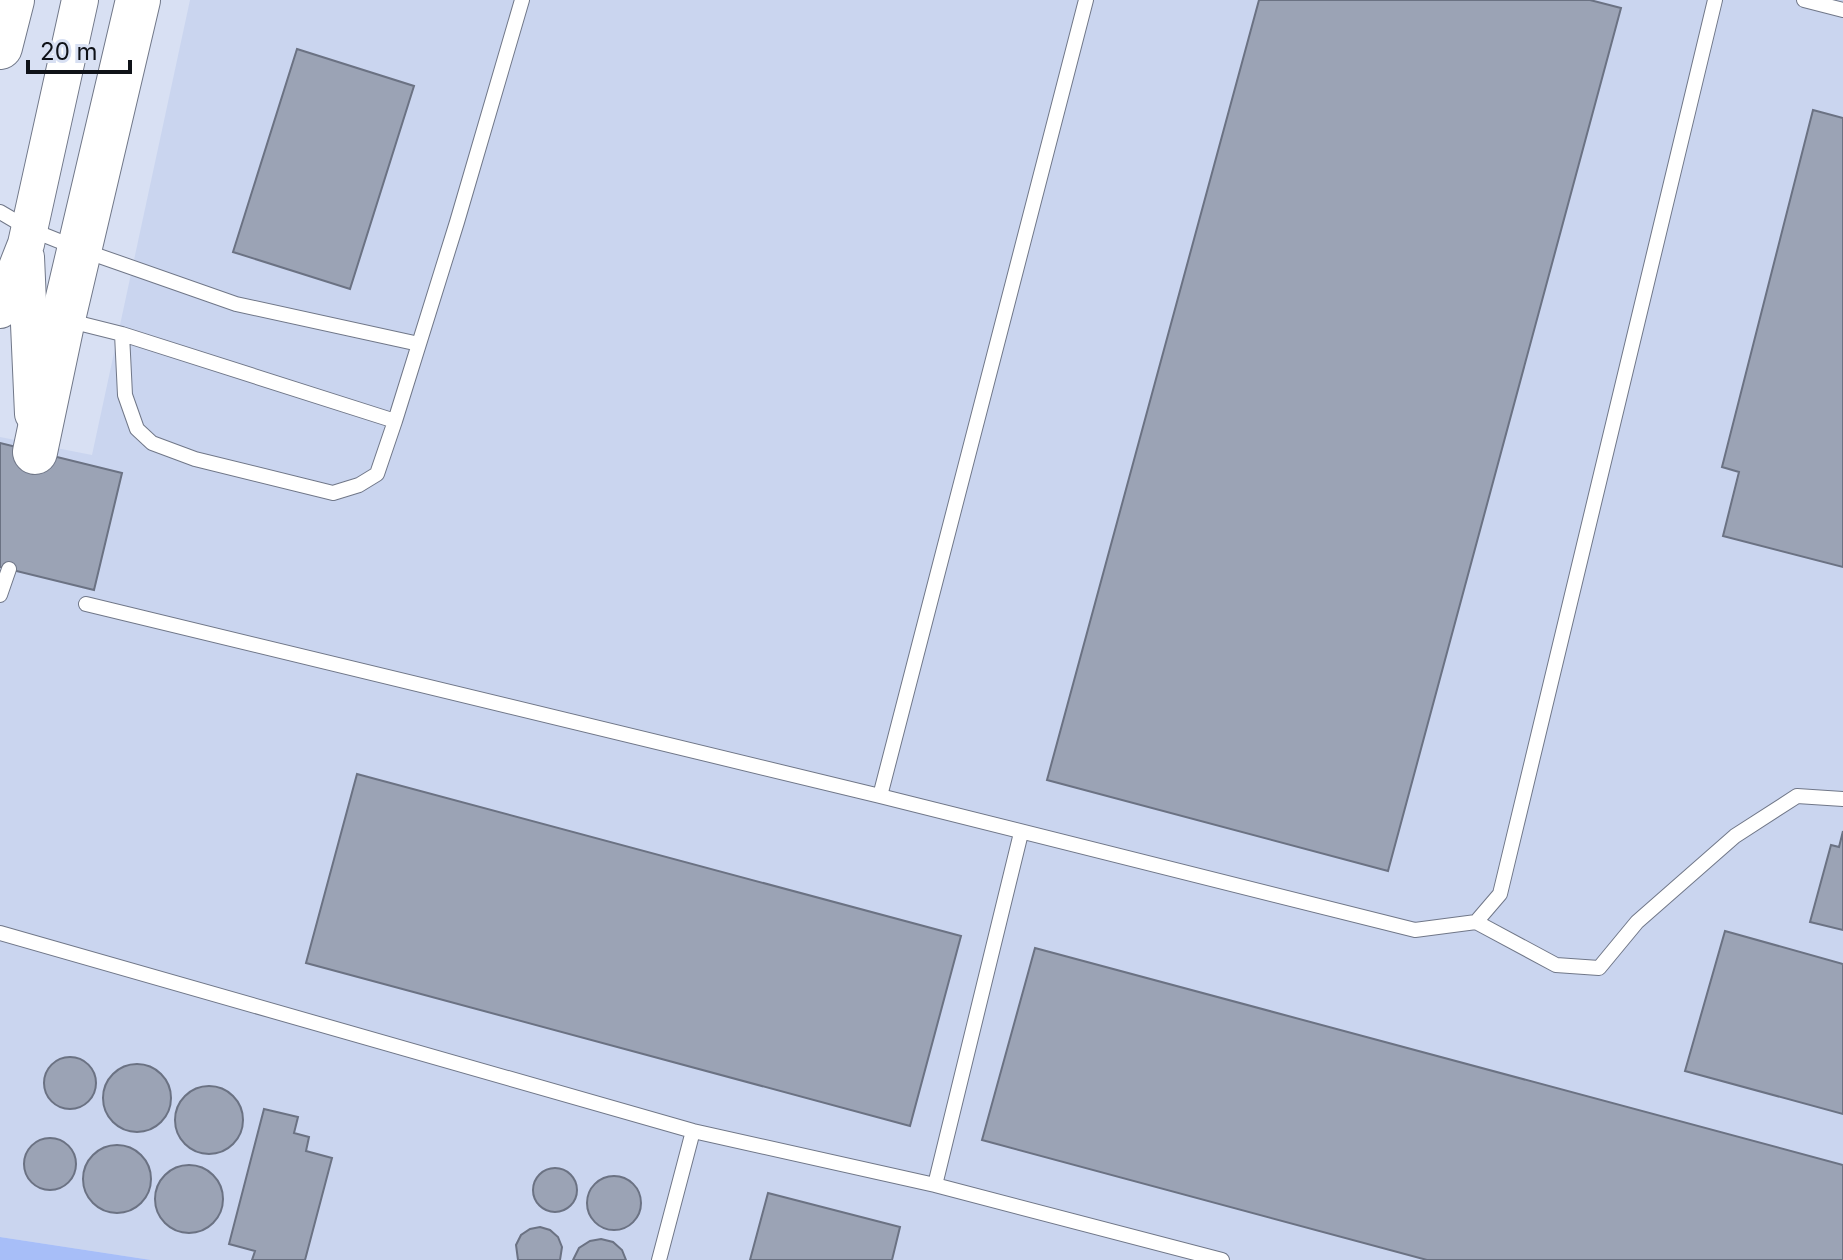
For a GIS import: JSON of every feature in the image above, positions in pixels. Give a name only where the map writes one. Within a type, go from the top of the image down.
[{"type":"highway","points":[[0,47],[12,0]]},
{"type":"highway","points":[[35,452],[138,0]]},
{"type":"street","points":[[0,310],[18,228],[80,0]]},
{"type":"street","points":[[18,228],[35,452]]},
{"type":"lane","points":[[122,334],[125,395],[137,429],[152,443],[195,459],[333,493],[359,485],[377,474],[522,0]]},
{"type":"lane","points":[[880,796],[1086,0]]},
{"type":"lane","points":[[1476,922],[1500,894],[1715,0]]},
{"type":"lane","points":[[1804,0],[1843,10]]},
{"type":"lane","points":[[18,228],[236,304],[419,344]]},
{"type":"lane","points":[[63,319],[122,334],[395,421]]},
{"type":"lane","points":[[0,595],[9,569]]},
{"type":"lane","points":[[86,604],[880,796],[1415,930],[1476,922],[1556,965],[1599,968],[1637,922],[1735,836],[1797,796],[1843,799]]},
{"type":"lane","points":[[935,1185],[1021,833]]},
{"type":"lane","points":[[0,933],[693,1131],[935,1185],[1222,1260]]},
{"type":"lane","points":[[659,1260],[693,1131]]},
{"type":"shaded area","points":[[190,0],[1843,0],[1843,1260],[151,1260],[0,1237],[0,437],[92,455]]},
{"type":"water","points":[[0,1237],[151,1260],[0,1260]]},
{"type":"building","points":[[1259,0],[1590,0],[1621,8],[1388,871],[1047,780]]},
{"type":"building","points":[[297,49],[414,86],[350,289],[233,252]]},
{"type":"building","points":[[1813,110],[1843,118],[1843,567],[1723,536],[1739,472],[1722,467]]},
{"type":"building","points":[[0,443],[122,473],[94,590],[0,567]]},
{"type":"building","points":[[357,774],[961,936],[910,1126],[306,963]]},
{"type":"building","points":[[1843,831],[1843,930],[1810,922],[1831,845],[1839,847]]},
{"type":"building","points":[[1725,931],[1843,964],[1843,1114],[1685,1071]]},
{"type":"building","points":[[1035,948],[1843,1165],[1843,1260],[1427,1260],[982,1140]]},
{"type":"building","points":[[70,1057],[88,1065],[96,1083],[88,1101],[70,1109],[52,1101],[44,1083],[52,1065]]},
{"type":"building","points":[[137,1064],[161,1074],[171,1098],[161,1122],[137,1132],[113,1122],[103,1098],[113,1074]]},
{"type":"building","points":[[209,1086],[222,1088],[233,1096],[241,1107],[241,1133],[233,1144],[222,1152],[209,1154],[196,1152],[185,1144],[177,1133],[175,1120],[177,1107],[185,1096],[196,1088]]},
{"type":"building","points":[[264,1109],[298,1117],[294,1133],[309,1137],[306,1151],[332,1158],[305,1260],[252,1260],[255,1251],[229,1244]]},
{"type":"building","points":[[50,1138],[68,1146],[76,1164],[68,1182],[50,1190],[32,1182],[24,1164],[32,1146]]},
{"type":"building","points":[[117,1145],[141,1155],[151,1179],[141,1203],[117,1213],[93,1203],[83,1179],[93,1155]]},
{"type":"building","points":[[189,1165],[202,1167],[213,1175],[221,1186],[221,1212],[213,1223],[202,1231],[189,1233],[176,1231],[165,1223],[157,1212],[155,1199],[157,1186],[165,1175],[176,1167]]},
{"type":"building","points":[[555,1168],[570,1175],[577,1190],[570,1205],[555,1212],[540,1205],[533,1190],[540,1175]]},
{"type":"building","points":[[614,1176],[633,1184],[641,1203],[633,1222],[614,1230],[595,1222],[587,1203],[595,1184]]},
{"type":"building","points":[[768,1193],[900,1227],[892,1260],[750,1260]]},
{"type":"building","points":[[540,1227],[558,1237],[562,1247],[560,1260],[518,1260],[516,1245],[521,1235]]},
{"type":"building","points":[[601,1239],[613,1242],[622,1250],[626,1260],[573,1260],[579,1248]]}]
